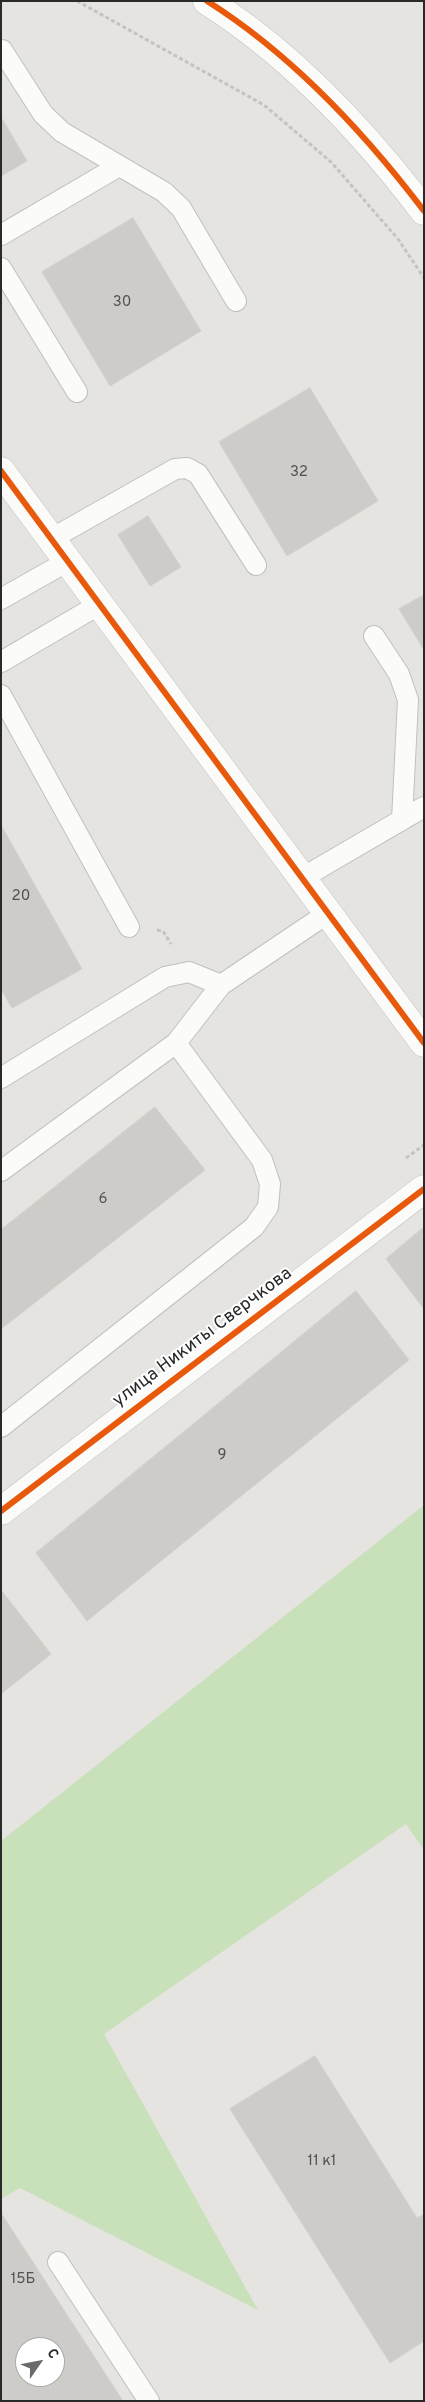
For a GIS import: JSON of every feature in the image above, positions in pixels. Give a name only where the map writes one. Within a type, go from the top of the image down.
[{"type":"street","points":[[207,1],[230,16],[293,67],[354,127],[424,211]]},
{"type":"street","points":[[1,471],[424,1043]]},
{"type":"street","name":"улица Никиты Сверчкова","points":[[1,1510],[424,1189]]},
{"type":"lane","points":[[2,50],[43,114],[62,132],[164,192],[181,208],[236,301]]},
{"type":"lane","points":[[1,234],[119,166]]},
{"type":"lane","points":[[1,268],[77,392]]},
{"type":"lane","points":[[51,539],[176,469],[187,468],[198,474],[256,565]]},
{"type":"lane","points":[[1,599],[68,561]]},
{"type":"lane","points":[[1,662],[100,604]]},
{"type":"lane","points":[[374,636],[399,674],[408,700],[402,820]]},
{"type":"lane","points":[[1,695],[130,927]]},
{"type":"lane","points":[[302,878],[424,807]]},
{"type":"lane","points":[[1,1171],[176,1043],[221,985],[328,913]]},
{"type":"lane","points":[[1,1078],[165,977],[188,972],[221,985]]},
{"type":"lane","points":[[1,1427],[254,1227],[268,1207],[270,1184],[262,1160],[176,1043]]},
{"type":"lane","points":[[58,2262],[149,2401]]},
{"type":"path","points":[[77,1],[264,105],[331,162],[398,239],[424,278]]},
{"type":"green space","points":[[424,1505],[424,1850],[406,1824],[104,2034],[258,2310],[20,2188],[1,2199],[1,1841]]},
{"type":"building","points":[[1,117],[27,161],[1,176]]},
{"type":"building","points":[[133,218],[201,331],[110,386],[42,272]]},
{"type":"building","points":[[310,388],[378,501],[287,556],[219,442]]},
{"type":"building","points":[[148,516],[181,567],[150,586],[118,535]]},
{"type":"building","points":[[424,595],[424,650],[399,609]]},
{"type":"building","points":[[1,825],[82,969],[12,1008],[1,989]]},
{"type":"building","points":[[155,1107],[205,1170],[1,1329],[1,1230]]},
{"type":"building","points":[[424,1227],[424,1309],[386,1259]]},
{"type":"building","points":[[356,1291],[409,1360],[87,1621],[36,1553]]},
{"type":"building","points":[[1,1590],[51,1654],[1,1694]]},
{"type":"building","points":[[315,2056],[417,2218],[424,2214],[424,2341],[390,2363],[230,2109]]},
{"type":"building","points":[[1,2213],[123,2401],[1,2401]]},
{"type":"cycle path","points":[[207,1],[268,45],[324,96],[377,152],[424,211]]},
{"type":"cycle path","points":[[1,471],[424,1043]]},
{"type":"cycle path","points":[[1,1511],[424,1189]]}]
